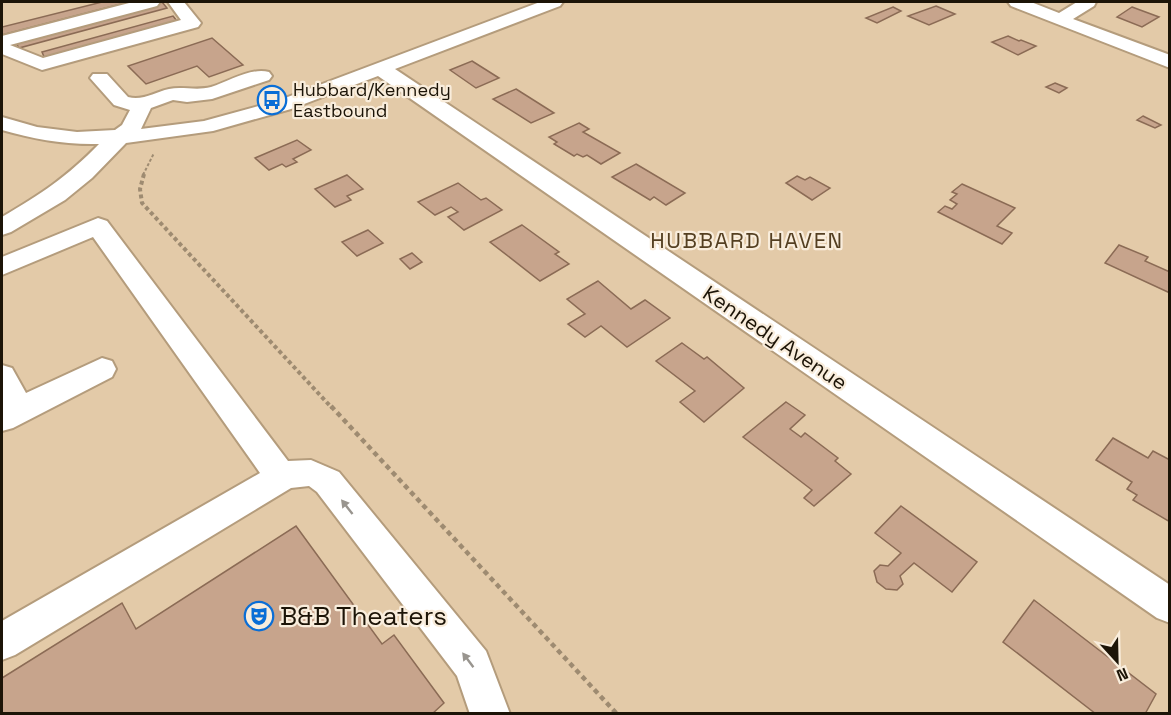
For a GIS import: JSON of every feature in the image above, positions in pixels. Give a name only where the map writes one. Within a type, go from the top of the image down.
[{"type":"street","points":[[64,7],[85,2]]},
{"type":"street","points":[[6,48],[151,2]]},
{"type":"street","points":[[2,123],[45,135],[119,137],[157,135],[206,127],[258,114],[554,2]]},
{"type":"street","points":[[1017,2],[1170,62]]},
{"type":"street","points":[[1060,20],[1088,2]]},
{"type":"street","points":[[6,48],[42,64],[192,22],[179,5]]},
{"type":"street","name":"Kennedy Avenue","points":[[381,69],[1170,606]]},
{"type":"street","points":[[100,78],[121,101],[128,104],[143,104],[172,94],[206,95],[262,76]]},
{"type":"street","points":[[2,227],[57,195],[84,173],[131,128],[143,104]]},
{"type":"street","points":[[2,267],[98,226],[281,477]]},
{"type":"street","points":[[2,376],[11,414],[102,369]]},
{"type":"street","points":[[2,642],[107,578],[200,527],[281,477],[296,472],[312,472],[328,482],[472,664],[490,714]]},
{"type":"path","points":[[157,135],[155,151],[140,178],[138,191],[142,203],[617,714]]},
{"type":"building","points":[[102,2],[129,2],[2,35],[2,27]]},
{"type":"building","points":[[162,2],[167,8],[19,48],[15,41]]},
{"type":"building","points":[[936,6],[955,14],[929,25],[908,16]]},
{"type":"building","points":[[893,7],[901,11],[877,23],[866,18]]},
{"type":"building","points":[[1132,7],[1159,17],[1142,27],[1117,17]]},
{"type":"building","points":[[173,16],[177,21],[45,59],[42,52]]},
{"type":"building","points":[[1008,36],[1036,46],[1018,55],[992,42]]},
{"type":"building","points":[[212,38],[243,65],[209,77],[197,66],[146,84],[128,66]]},
{"type":"building","points":[[472,61],[499,78],[476,88],[450,70]]},
{"type":"building","points":[[1055,83],[1067,88],[1059,93],[1046,87]]},
{"type":"building","points":[[516,89],[554,113],[531,123],[493,99]]},
{"type":"building","points":[[1143,116],[1161,125],[1155,128],[1137,120]]},
{"type":"building","points":[[579,123],[589,129],[583,132],[620,153],[601,164],[587,155],[574,156],[554,144],[557,142],[549,137]]},
{"type":"building","points":[[297,140],[311,150],[293,159],[297,162],[286,167],[282,164],[269,170],[255,158]]},
{"type":"building","points":[[636,164],[685,193],[666,205],[654,197],[650,200],[612,177]]},
{"type":"building","points":[[347,175],[363,189],[347,196],[351,200],[335,207],[315,189]]},
{"type":"building","points":[[797,176],[805,180],[810,177],[830,188],[812,200],[786,183]]},
{"type":"building","points":[[458,183],[481,200],[486,198],[502,210],[464,230],[448,217],[458,212],[451,207],[435,215],[418,202]]},
{"type":"building","points":[[962,184],[1015,208],[997,226],[1012,233],[1002,244],[938,212],[945,206],[952,209],[957,204],[950,200],[957,194],[952,192]]},
{"type":"building","points":[[522,225],[559,252],[555,254],[569,264],[540,281],[490,242]]},
{"type":"building","points":[[368,230],[383,243],[357,256],[342,242]]},
{"type":"building","points":[[1119,245],[1148,257],[1145,261],[1170,272],[1170,293],[1105,263]]},
{"type":"building","points":[[412,253],[422,262],[410,269],[400,259]]},
{"type":"building","points":[[598,281],[631,309],[645,300],[670,318],[627,347],[601,326],[585,337],[568,324],[585,314],[567,299]]},
{"type":"building","points":[[682,343],[704,359],[707,357],[744,388],[704,422],[680,402],[695,391],[656,361]]},
{"type":"building","points":[[786,402],[805,415],[790,429],[801,437],[805,433],[838,458],[835,461],[851,474],[814,506],[804,498],[812,490],[743,437]]},
{"type":"building","points":[[1113,438],[1148,458],[1153,451],[1170,460],[1170,522],[1133,500],[1137,495],[1127,489],[1132,482],[1096,460]]},
{"type":"building","points":[[901,506],[977,562],[952,592],[914,563],[900,576],[903,584],[897,590],[886,589],[877,582],[874,571],[880,565],[888,566],[901,553],[875,533]]},
{"type":"building","name":"B&B Theaters","points":[[296,526],[382,644],[394,635],[444,703],[432,714],[2,714],[2,678],[122,603],[136,629]]},
{"type":"building","points":[[1034,600],[1156,694],[1145,714],[1096,714],[1003,642]]},
{"type":"place","name":"Hubbard/Kennedy Eastbound","points":[[272,100]]},
{"type":"place","name":"B&B Theaters","points":[[259,616]]},
{"type":"district","name":"HUBBARD HAVEN","points":[[747,240]]}]
